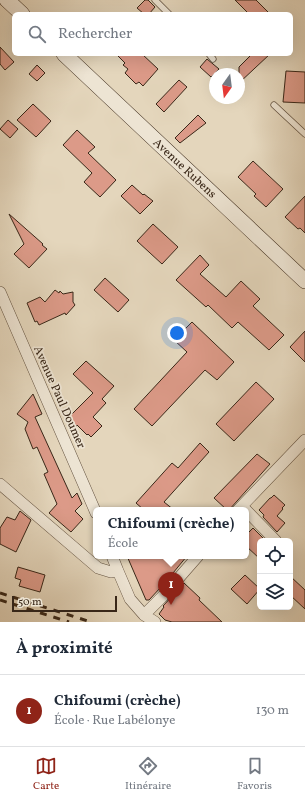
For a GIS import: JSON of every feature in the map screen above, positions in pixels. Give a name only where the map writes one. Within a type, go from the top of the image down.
[{"type":"main road","points":[[7,0],[20,12]]},
{"type":"main road","name":"Avenue Rubens","points":[[66,56],[305,281]]},
{"type":"street","name":"Avenue Paul Doumer","points":[[0,292],[94,507]]},
{"type":"street","points":[[241,507],[305,440]]},
{"type":"street","points":[[0,484],[98,568],[111,572],[118,572]]},
{"type":"street","points":[[249,516],[273,538]]},
{"type":"street","points":[[113,559],[130,599],[144,615],[155,622]]},
{"type":"street","points":[[144,615],[195,559]]},
{"type":"lane","points":[[155,0],[167,12]]},
{"type":"lane","points":[[274,105],[305,134]]},
{"type":"building","points":[[145,0],[148,0],[155,7],[151,12],[142,12],[137,8]]},
{"type":"building","points":[[235,0],[256,0],[268,12],[247,12]]},
{"type":"building","points":[[0,47],[14,62],[5,70],[0,64]]},
{"type":"building","points":[[118,56],[144,56],[158,69],[143,86],[139,82],[136,84],[125,73],[128,69],[123,65],[125,63]]},
{"type":"building","points":[[250,56],[268,56],[245,77],[245,68],[239,68]]},
{"type":"building","points":[[207,59],[218,68],[209,68],[209,75],[200,67]]},
{"type":"building","points":[[37,65],[45,73],[37,81],[29,74]]},
{"type":"building","points":[[286,71],[305,72],[305,103],[283,102]]},
{"type":"building","points":[[179,80],[187,87],[164,112],[156,104]]},
{"type":"building","points":[[33,104],[51,121],[36,137],[17,120]]},
{"type":"building","points":[[198,115],[206,123],[180,143],[175,138]]},
{"type":"building","points":[[8,120],[18,129],[10,138],[0,129]]},
{"type":"building","points":[[77,130],[95,147],[88,153],[116,180],[100,197],[84,182],[92,173],[63,145]]},
{"type":"building","points":[[253,161],[283,189],[266,207],[254,196],[256,194],[238,177]]},
{"type":"building","points":[[132,185],[143,195],[144,194],[153,201],[140,214],[121,196]]},
{"type":"building","points":[[305,196],[305,233],[300,228],[298,229],[285,217]]},
{"type":"building","points":[[9,214],[47,249],[29,268],[14,254],[24,244]]},
{"type":"building","points":[[153,224],[178,247],[162,264],[137,241]]},
{"type":"building","points":[[200,255],[209,265],[200,274],[226,297],[241,281],[260,299],[253,306],[284,335],[269,350],[238,322],[232,328],[208,305],[206,307],[176,280]]},
{"type":"building","points":[[105,278],[129,300],[118,312],[94,290]]},
{"type":"building","points":[[55,290],[59,293],[60,291],[63,294],[73,292],[73,302],[75,305],[66,315],[65,313],[39,325],[37,321],[35,322],[27,303],[40,297],[45,302]]},
{"type":"building","points":[[192,322],[234,362],[217,380],[205,370],[152,426],[134,409],[187,352],[174,340]]},
{"type":"building","points":[[305,331],[305,362],[290,347]]},
{"type":"building","points":[[86,361],[114,386],[102,399],[106,403],[93,417],[102,426],[91,437],[77,425],[72,431],[67,419],[93,393],[73,374]]},
{"type":"building","points":[[256,382],[274,399],[234,441],[216,424]]},
{"type":"building","points":[[33,394],[42,414],[35,417],[72,498],[77,493],[82,504],[75,511],[83,519],[71,532],[49,513],[57,504],[44,474],[48,472],[37,447],[33,449],[25,429],[28,422],[17,414]]},
{"type":"building","points":[[200,443],[209,452],[164,502],[170,507],[141,507],[136,503],[172,463],[178,468]]},
{"type":"building","points":[[257,454],[270,464],[232,507],[224,507],[214,498]]},
{"type":"building","points":[[274,495],[285,505],[277,516],[285,523],[277,532],[263,517],[264,515],[259,510]]},
{"type":"building","points":[[20,511],[31,520],[16,552],[0,544],[0,528],[7,517],[15,520]]},
{"type":"building","points":[[253,528],[263,538],[257,538],[257,556],[249,549],[249,532]]},
{"type":"building","points":[[128,559],[185,559],[149,600],[146,600]]},
{"type":"building","points":[[18,567],[45,575],[40,592],[19,586],[21,580],[15,578]]},
{"type":"building","points":[[245,575],[257,586],[257,592],[247,604],[231,589]]},
{"type":"building","points":[[293,579],[305,590],[305,609],[293,598]]},
{"type":"building","points":[[184,583],[222,622],[172,622],[165,620],[159,614],[164,607],[163,606]]},
{"type":"railway","points":[[0,593],[91,622]]},
{"type":"railway","points":[[0,600],[69,622]]},
{"type":"place","name":"Chifoumi (crèche)","points":[[171,605]]}]
